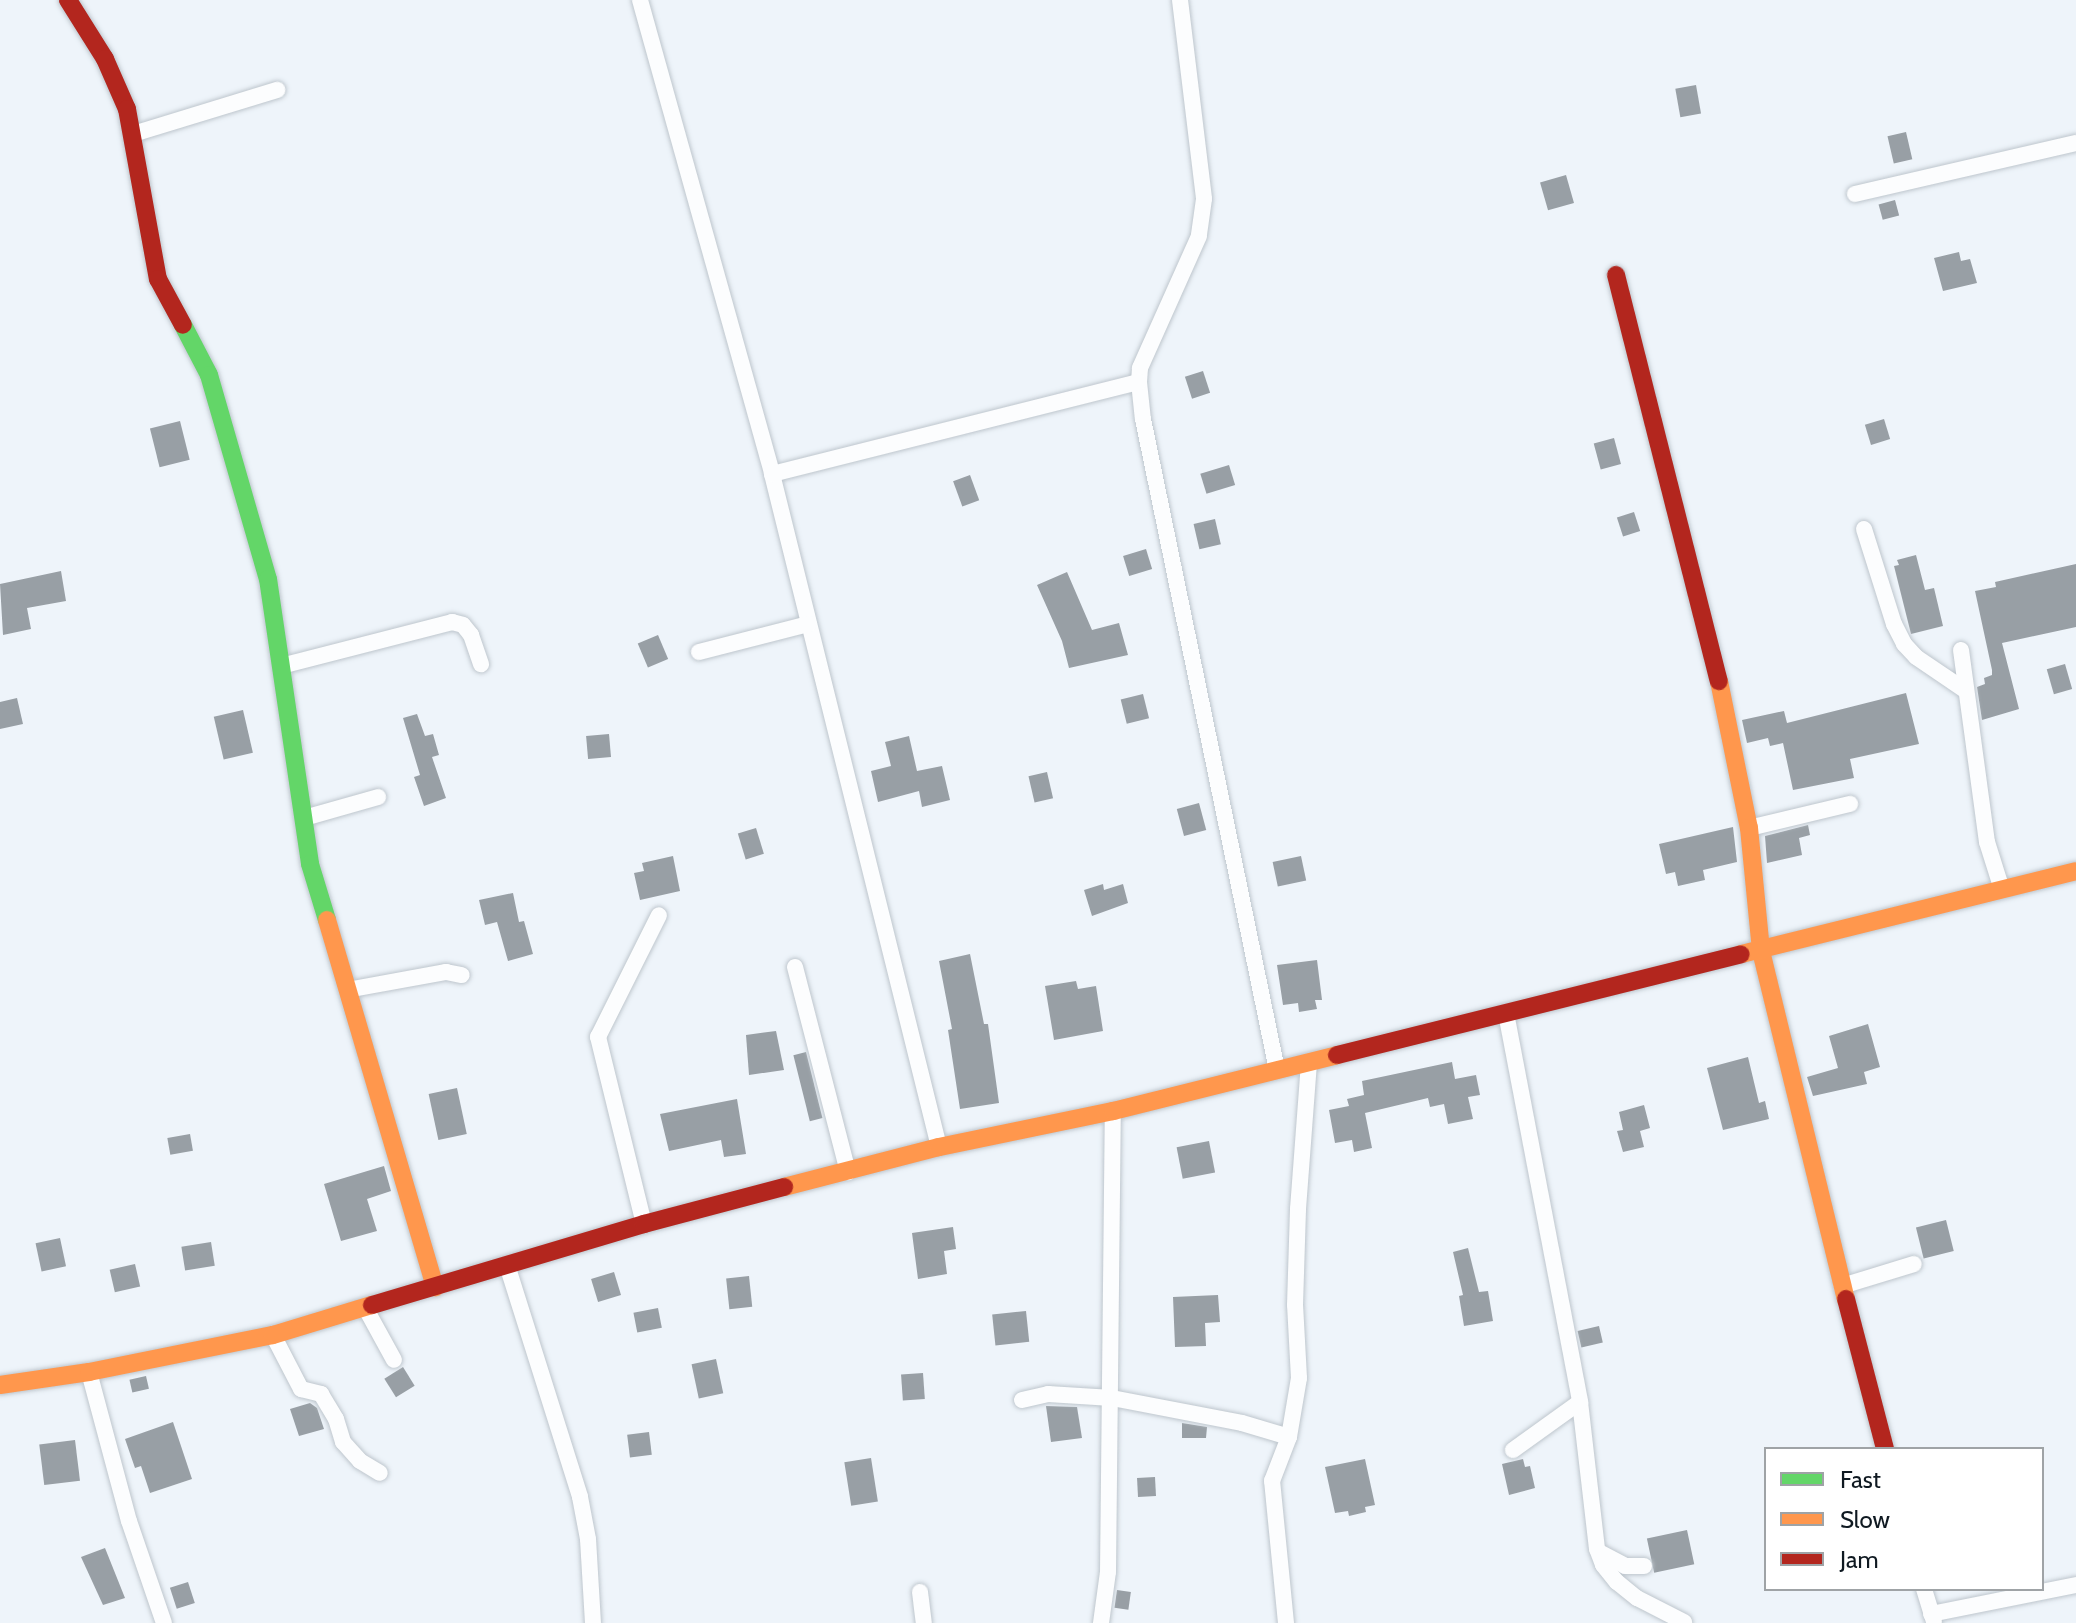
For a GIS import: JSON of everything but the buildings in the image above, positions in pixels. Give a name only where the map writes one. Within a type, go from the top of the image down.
[{"type":"street","points":[[68,0],[117,81],[133,134],[158,279],[209,375],[268,579],[310,864],[435,1287]]},
{"type":"street","points":[[640,0],[772,474],[939,1147]]},
{"type":"street","points":[[1180,0],[1204,199],[1199,236],[1140,368],[1139,382],[1143,419],[1277,1070]]},
{"type":"street","points":[[133,134],[277,90]]},
{"type":"street","points":[[1855,194],[2076,143]]},
{"type":"street","points":[[1616,275],[1715,662],[1749,828],[1761,951],[1884,1447]]},
{"type":"street","points":[[772,474],[1139,382]]},
{"type":"street","points":[[1864,529],[1894,624],[1904,644],[1916,657],[1966,691]]},
{"type":"street","points":[[281,666],[452,622],[463,625],[471,635],[481,664]]},
{"type":"street","points":[[699,652],[808,624]]},
{"type":"street","points":[[1961,650],[1987,842],[2002,890]]},
{"type":"street","points":[[304,818],[378,797]]},
{"type":"street","points":[[1749,828],[1850,804]]},
{"type":"street","points":[[0,1385],[89,1372],[273,1335],[644,1224],[939,1147],[1113,1111],[2076,871]]},
{"type":"street","points":[[644,1224],[598,1037],[659,915]]},
{"type":"street","points":[[795,967],[848,1172]]},
{"type":"street","points":[[347,990],[446,972],[462,975]]},
{"type":"street","points":[[1506,1013],[1580,1402],[1597,1549],[1603,1565],[1617,1582],[1684,1622]]},
{"type":"street","points":[[1286,1623],[1272,1481],[1289,1437],[1299,1378],[1295,1305],[1298,1209],[1309,1062]]},
{"type":"street","points":[[1101,1623],[1107,1593],[1112,1398],[1113,1111]]},
{"type":"street","points":[[1842,1286],[1914,1264]]},
{"type":"street","points":[[507,1265],[580,1497],[588,1539],[593,1623]]},
{"type":"street","points":[[366,1309],[394,1360]]},
{"type":"street","points":[[273,1335],[301,1389],[321,1394],[336,1419],[343,1442],[360,1461],[380,1473]]},
{"type":"street","points":[[89,1372],[129,1521],[164,1623]]},
{"type":"street","points":[[1022,1400],[1048,1394],[1112,1398],[1242,1423],[1289,1437]]},
{"type":"street","points":[[1513,1450],[1580,1402]]},
{"type":"street","points":[[1597,1549],[1617,1564],[1644,1566]]},
{"type":"street","points":[[1925,1591],[1932,1618],[2076,1585]]},
{"type":"street","points":[[920,1592],[924,1623]]},
{"type":"traffic: fast","points":[[183,325],[209,375],[268,579],[310,864],[327,920]]},
{"type":"traffic: slow","points":[[1719,681],[1749,828],[1761,951],[1846,1299]]},
{"type":"traffic: slow","points":[[1741,954],[2076,871]]},
{"type":"traffic: slow","points":[[327,920],[435,1287]]},
{"type":"traffic: slow","points":[[784,1187],[939,1147],[1113,1111],[1337,1055]]},
{"type":"traffic: slow","points":[[0,1385],[89,1372],[273,1335],[372,1305]]},
{"type":"traffic: jam","points":[[68,0],[105,59],[127,109],[158,279],[183,325]]},
{"type":"traffic: jam","points":[[1616,275],[1719,681]]},
{"type":"traffic: jam","points":[[1337,1055],[1741,954]]},
{"type":"traffic: jam","points":[[372,1305],[644,1224],[784,1187]]},
{"type":"traffic: jam","points":[[1846,1299],[1884,1447]]}]
